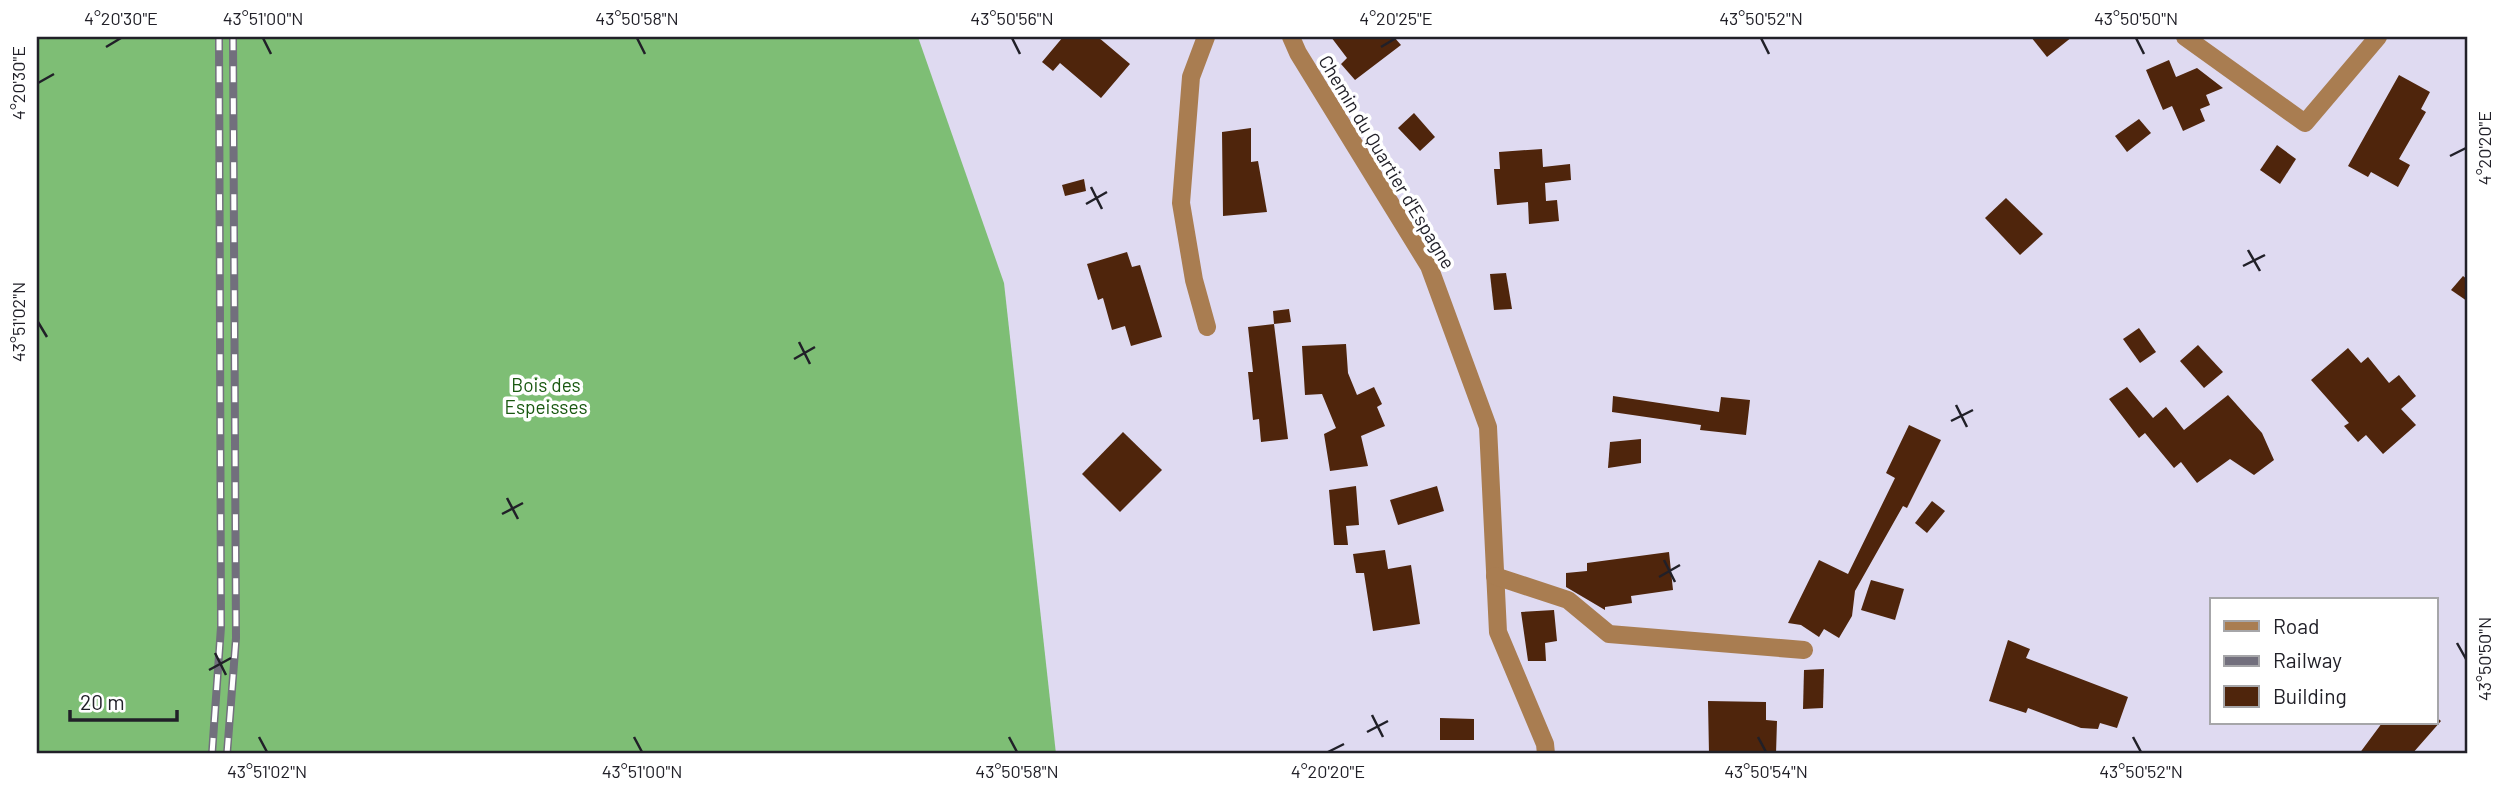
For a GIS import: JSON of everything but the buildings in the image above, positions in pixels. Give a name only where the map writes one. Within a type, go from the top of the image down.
[{"type":"street","points":[[1206,37],[1191,77],[1181,203],[1194,281],[1207,327]]},
{"type":"street","name":"Chemin du Quartier d'Espagne","points":[[1291,37],[1298,53],[1429,266],[1488,426],[1499,632],[1545,744],[1546,754]]},
{"type":"street","points":[[2185,37],[2305,123],[2378,37]]},
{"type":"street","points":[[1495,576],[1568,600],[1609,634],[1804,650]]},
{"type":"green space","name":"Bois des Espeisses","points":[[37,37],[918,37],[1004,283],[1056,754],[37,754]]},
{"type":"railway","points":[[212,754],[221,627],[219,37]]},
{"type":"railway","points":[[227,754],[236,638],[233,37]]}]
